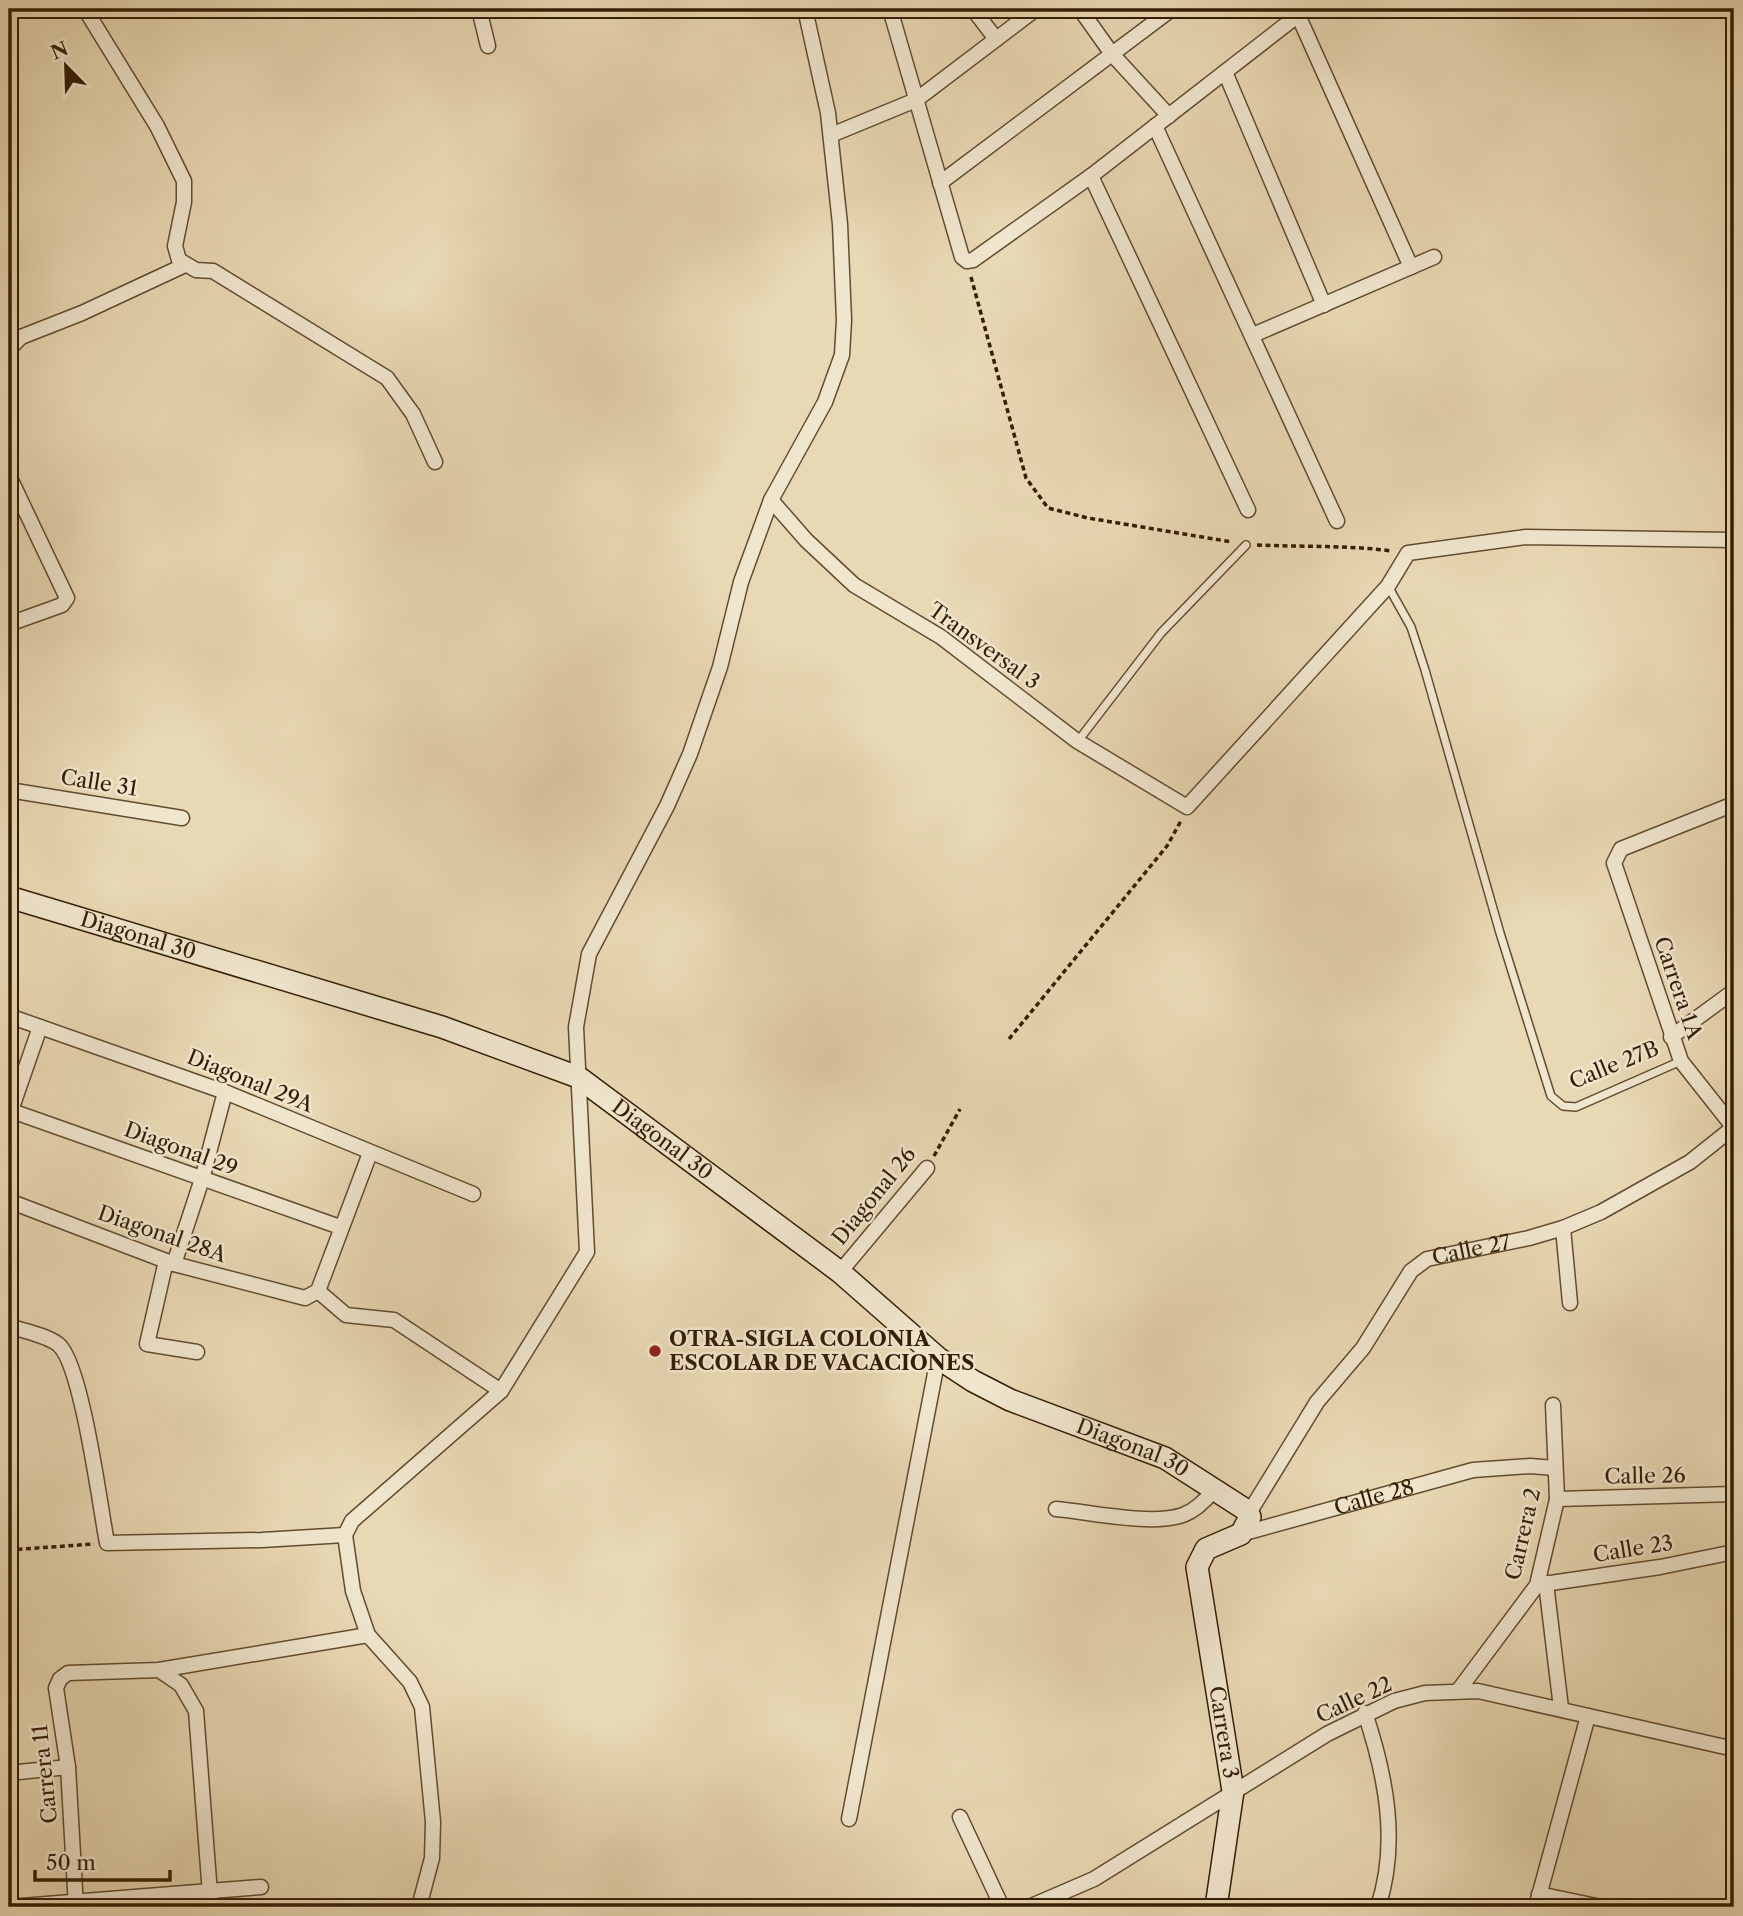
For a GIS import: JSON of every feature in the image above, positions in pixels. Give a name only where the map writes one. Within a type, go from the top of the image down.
[{"type":"street","points":[[85,9],[157,126],[184,181],[184,202],[175,254],[185,265],[213,271],[387,378],[413,414],[435,462]]},
{"type":"street","points":[[479,9],[488,46]]},
{"type":"street","points":[[419,1907],[432,1858],[433,1822],[422,1707],[410,1682],[368,1635],[353,1591],[345,1535],[352,1521],[501,1391],[587,1252],[576,1027],[589,954],[667,806],[690,754],[720,667],[741,582],[771,500],[825,402],[842,355],[844,320],[840,224],[831,135],[816,50],[805,9]]},
{"type":"street","points":[[890,9],[962,257],[967,261],[974,260],[1091,176],[1302,12],[1411,267]]},
{"type":"street","points":[[973,9],[996,39]]},
{"type":"street","points":[[831,135],[916,100],[1035,9]]},
{"type":"street","points":[[1080,9],[1112,54],[1169,116]]},
{"type":"street","points":[[940,183],[1172,9]]},
{"type":"street","points":[[1225,72],[1324,305]]},
{"type":"street","points":[[1155,126],[1337,521]]},
{"type":"street","points":[[1091,176],[1248,510]]},
{"type":"street","points":[[1253,335],[1434,257]]},
{"type":"street","points":[[9,349],[21,337],[82,313],[185,265]]},
{"type":"street","points":[[9,476],[67,598],[62,605],[9,624]]},
{"type":"street","name":"Transversal 3","points":[[771,500],[806,540],[854,584],[940,636],[1077,741],[1187,807]]},
{"type":"street","points":[[1187,807],[1388,586],[1408,553],[1526,537],[1734,540]]},
{"type":"street","name":"Calle 31","points":[[9,790],[182,818]]},
{"type":"street","name":"Carrera 1A","points":[[1733,808],[1621,849],[1614,863],[1681,1061],[1734,1128]]},
{"type":"street","name":"Diagonal 30","points":[[9,897],[442,1027],[578,1077],[839,1272],[938,1359],[973,1381],[1010,1399],[1166,1458],[1249,1513]]},
{"type":"street","points":[[1671,1037],[1734,991]]},
{"type":"street","name":"Diagonal 29A","points":[[9,1016],[225,1091],[473,1194]]},
{"type":"street","points":[[10,1112],[40,1027]]},
{"type":"street","points":[[197,1352],[149,1346],[170,1263],[202,1179],[225,1091]]},
{"type":"street","name":"Diagonal 29","points":[[10,1112],[340,1227]]},
{"type":"street","name":"Calle 27","points":[[1241,1534],[1249,1513],[1317,1402],[1363,1348],[1411,1271],[1427,1259],[1447,1253],[1563,1228],[1643,1190],[1690,1162],[1734,1128]]},
{"type":"street","points":[[370,1153],[312,1295],[346,1315],[394,1320],[501,1391]]},
{"type":"street","name":"Diagonal 26","points":[[839,1272],[927,1168]]},
{"type":"street","name":"Diagonal 28A","points":[[9,1201],[170,1263],[312,1295]]},
{"type":"street","points":[[1563,1228],[1570,1303]]},
{"type":"street","points":[[9,1326],[57,1343],[64,1351],[80,1395],[107,1543],[262,1540],[345,1535]]},
{"type":"street","points":[[849,1819],[938,1359]]},
{"type":"street","name":"Carrera 2","points":[[1458,1690],[1542,1584],[1557,1499],[1553,1405]]},
{"type":"street","name":"Calle 28","points":[[1200,1557],[1206,1549],[1241,1534],[1473,1470],[1530,1466],[1555,1468]]},
{"type":"street","points":[[1056,1509],[1162,1518],[1184,1514],[1203,1504],[1213,1491]]},
{"type":"street","name":"Calle 26","points":[[1557,1499],[1734,1494]]},
{"type":"street","name":"Calle 23","points":[[1542,1584],[1660,1567],[1734,1552]]},
{"type":"street","name":"Carrera 3","points":[[1200,1557],[1196,1578],[1233,1791],[1216,1907]]},
{"type":"street","points":[[1542,1584],[1561,1708]]},
{"type":"street","points":[[159,1670],[368,1635]]},
{"type":"street","points":[[159,1670],[181,1685],[196,1711],[211,1907]]},
{"type":"street","name":"Carrera 11","points":[[76,1905],[68,1767],[56,1688],[60,1679],[68,1674],[159,1670]]},
{"type":"street","name":"Calle 22","points":[[1029,1907],[1094,1880],[1233,1791],[1365,1713],[1424,1693],[1478,1691],[1734,1749]]},
{"type":"street","points":[[1365,1713],[1379,1756],[1387,1802],[1388,1850],[1384,1887],[1378,1907]]},
{"type":"street","points":[[1588,1716],[1537,1901],[1601,1907]]},
{"type":"street","points":[[9,1773],[68,1767]]},
{"type":"street","points":[[960,1817],[1002,1907]]},
{"type":"street","points":[[9,1907],[76,1905],[261,1887]]},
{"type":"lane","points":[[1077,741],[1161,633],[1246,545]]},
{"type":"lane","name":"Calle 27B","points":[[1388,586],[1411,627],[1425,670],[1551,1097],[1563,1106],[1576,1107],[1681,1061]]},
{"type":"path","points":[[967,261],[1026,478],[1048,508],[1088,518],[1246,545],[1336,549],[1350,546],[1408,553]]},
{"type":"path","points":[[1009,1039],[1167,846],[1187,807]]},
{"type":"path","name":"Diagonal 26","points":[[927,1168],[960,1109]]},
{"type":"path","points":[[9,1550],[107,1543]]},
{"type":"place","name":"OTRA-SIGLA COLONIA ESCOLAR DE VACACIONES","points":[[655,1351]]}]
